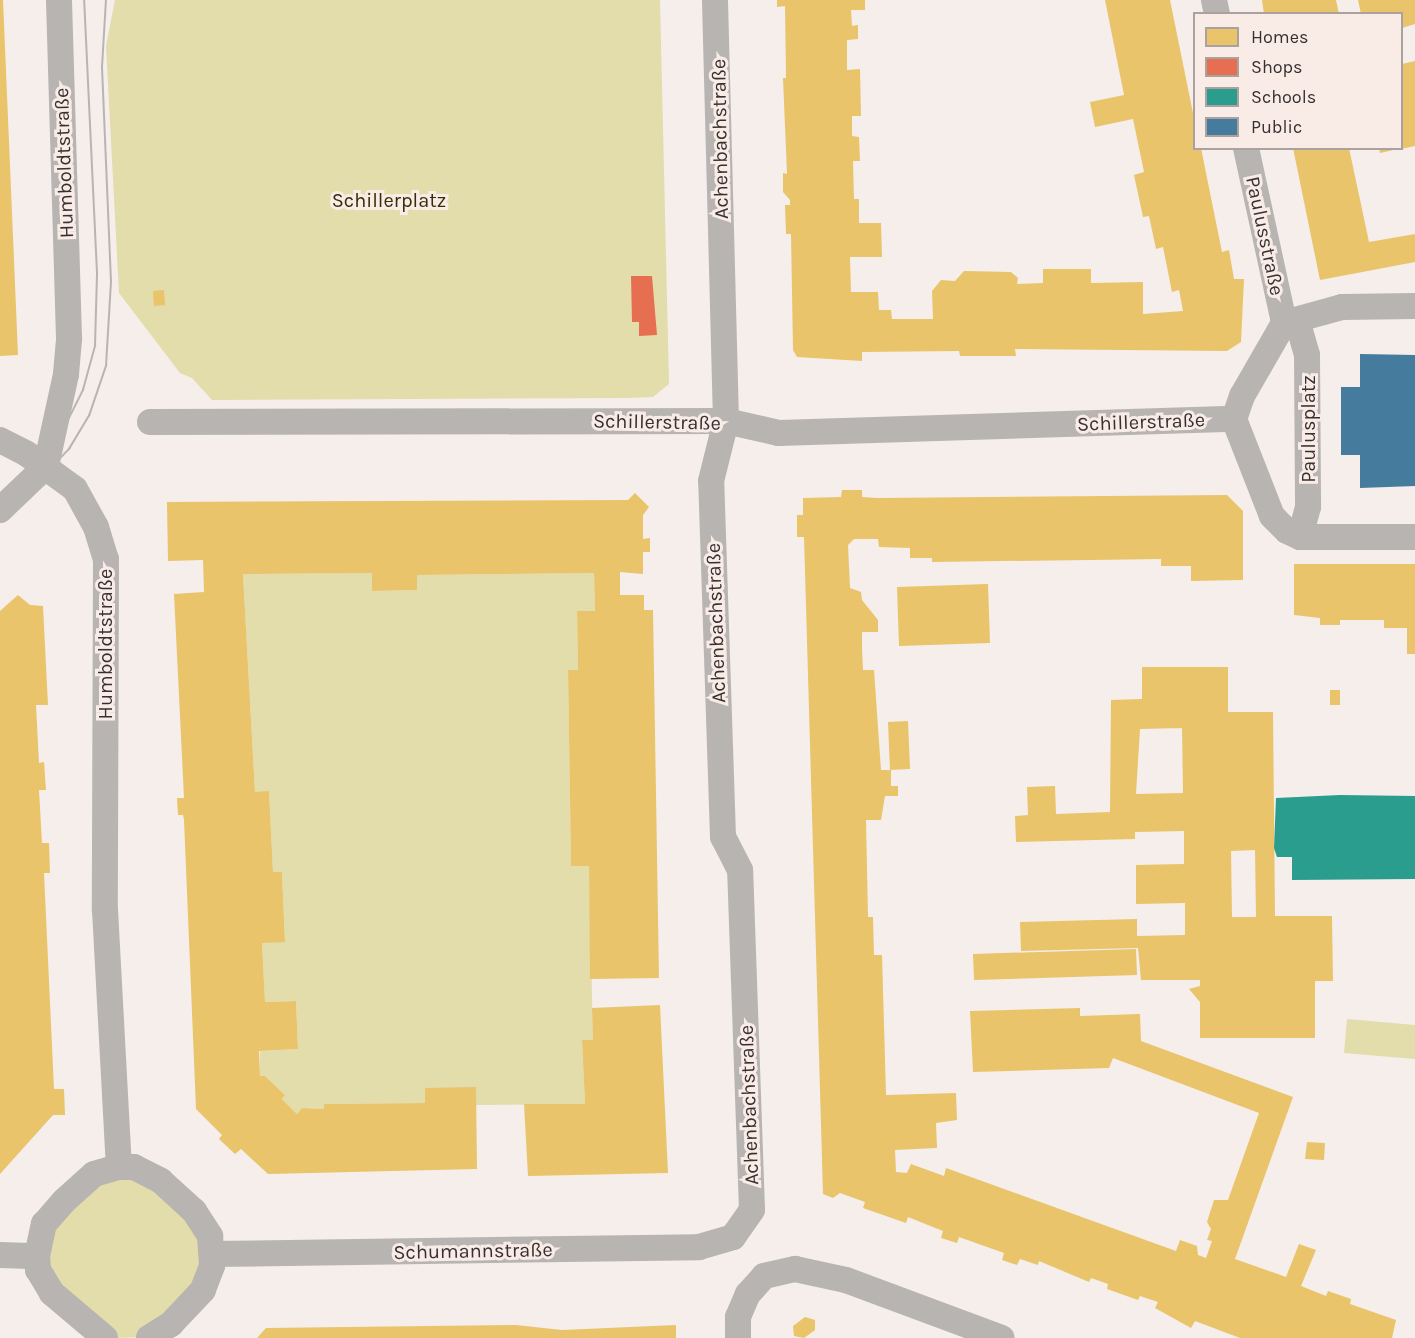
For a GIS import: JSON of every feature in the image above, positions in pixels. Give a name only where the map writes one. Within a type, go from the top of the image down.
[{"type":"street","name":"Humboldtstraße","points":[[59,0],[69,338],[66,374],[46,466],[75,489],[96,527],[106,559],[105,910],[119,1167]]},
{"type":"street","name":"Achenbachstraße","points":[[715,0],[726,421],[711,481],[723,837],[740,870],[753,1190],[747,1222],[733,1237]]},
{"type":"street","name":"Paulusstraße","points":[[1247,150],[1291,322]]},
{"type":"street","points":[[1415,306],[1349,306],[1291,322],[1242,396],[1234,419],[1272,516],[1278,524],[1300,537],[1415,537]]},
{"type":"street","name":"Paulusplatz","points":[[1291,322],[1307,355],[1308,507],[1300,537]]},
{"type":"street","name":"Schillerstraße","points":[[150,422],[726,421],[780,433],[1234,419]]},
{"type":"street","points":[[0,440],[46,466],[0,510]]},
{"type":"street","points":[[105,1338],[52,1293],[38,1270],[37,1256],[44,1224],[64,1201],[94,1174],[119,1167],[147,1173],[179,1197],[205,1226],[212,1254],[209,1279],[202,1290],[171,1324],[149,1338]]},
{"type":"street","name":"Schumannstraße","points":[[212,1254],[699,1247],[733,1237]]},
{"type":"street","points":[[0,1255],[37,1256]]},
{"type":"street","points":[[738,1338],[741,1306],[764,1276],[795,1269],[811,1271],[1002,1338]]},
{"type":"green space","name":"Schillerplatz","points":[[115,0],[660,0],[669,384],[653,397],[628,398],[212,400],[192,378],[180,373],[119,293],[106,46]]},
{"type":"green space","points":[[372,573],[372,591],[417,590],[417,575],[594,573],[595,611],[577,611],[578,670],[568,670],[571,866],[589,866],[593,1040],[582,1040],[585,1104],[476,1105],[425,1088],[425,1103],[324,1104],[324,1109],[302,1108],[297,1114],[282,1099],[285,1095],[265,1076],[260,1076],[260,1051],[298,1049],[296,1001],[265,1002],[262,943],[285,941],[282,872],[273,872],[269,792],[255,792],[243,574]]},
{"type":"green space","points":[[1347,1019],[1415,1025],[1415,1059],[1344,1053]]},
{"type":"green space","points":[[133,1169],[179,1198],[210,1264],[145,1337],[116,1338],[42,1274],[45,1227],[66,1201]]},
{"type":"building: Homes","points":[[0,0],[3,0],[18,355],[0,356]]},
{"type":"building: Homes","points":[[777,0],[865,0],[865,10],[851,10],[852,26],[858,25],[858,39],[847,40],[847,70],[860,69],[861,116],[852,116],[852,136],[859,137],[860,161],[853,161],[854,199],[859,199],[859,223],[881,223],[882,257],[850,257],[851,292],[878,292],[879,310],[891,310],[892,319],[933,319],[932,291],[941,280],[955,281],[964,271],[1011,272],[1018,278],[1017,284],[1043,283],[1043,269],[1091,269],[1091,283],[1143,282],[1143,314],[1183,311],[1179,290],[1172,292],[1163,247],[1156,249],[1149,216],[1143,217],[1134,175],[1144,172],[1133,119],[1095,127],[1090,102],[1124,95],[1105,0],[1170,0],[1193,113],[1193,150],[1201,150],[1222,252],[1229,250],[1234,279],[1244,279],[1241,342],[1227,351],[1015,349],[1016,356],[960,356],[959,351],[862,352],[862,361],[797,357],[793,350],[791,234],[786,234],[785,205],[790,205],[790,200],[783,192],[783,173],[787,174],[783,78],[786,78],[785,6],[777,7]]},
{"type":"building: Homes","points":[[1262,0],[1336,0],[1339,12],[1264,12]]},
{"type":"building: Homes","points":[[1358,0],[1415,0],[1415,24],[1403,28],[1403,12],[1361,12]]},
{"type":"building: Homes","points":[[1415,61],[1415,146],[1403,149],[1403,64]]},
{"type":"building: Homes","points":[[1293,150],[1349,150],[1369,242],[1415,234],[1415,262],[1320,280]]},
{"type":"building: Homes","points":[[164,290],[165,305],[154,306],[153,291]]},
{"type":"building: Homes","points":[[842,490],[862,490],[862,497],[878,498],[1227,495],[1243,511],[1243,580],[1191,581],[1191,566],[1161,566],[1161,559],[932,562],[932,558],[910,558],[910,548],[879,547],[878,539],[854,539],[848,545],[850,588],[861,592],[862,600],[878,620],[878,632],[862,632],[863,670],[874,670],[881,770],[891,770],[891,786],[898,786],[898,796],[885,796],[881,820],[866,820],[868,917],[873,917],[874,955],[882,955],[886,1095],[956,1093],[957,1120],[936,1123],[937,1148],[895,1150],[896,1172],[907,1173],[911,1164],[944,1176],[946,1168],[1176,1251],[1180,1240],[1197,1246],[1198,1255],[1206,1258],[1212,1241],[1207,1240],[1211,1229],[1207,1222],[1214,1200],[1228,1200],[1259,1113],[1113,1058],[1109,1068],[973,1072],[970,1011],[1080,1008],[1080,1016],[1140,1014],[1141,1041],[1293,1097],[1235,1259],[1286,1277],[1299,1244],[1316,1250],[1301,1286],[1326,1296],[1328,1291],[1351,1299],[1350,1304],[1396,1320],[1392,1338],[1240,1338],[1195,1321],[1191,1328],[1155,1308],[1158,1302],[1140,1296],[1138,1300],[1107,1289],[1108,1284],[1091,1278],[1089,1282],[1039,1261],[1038,1265],[1020,1259],[1017,1265],[1002,1260],[1004,1253],[959,1237],[957,1243],[941,1238],[943,1231],[908,1217],[906,1223],[863,1208],[865,1202],[840,1193],[833,1198],[823,1194],[804,537],[797,537],[797,515],[803,515],[803,498],[841,497]]},
{"type":"building: Homes","points":[[635,493],[649,507],[643,515],[643,539],[650,538],[650,552],[643,552],[643,574],[620,572],[620,595],[644,595],[644,610],[653,610],[659,978],[590,979],[589,866],[571,866],[568,670],[578,670],[577,611],[595,611],[594,573],[417,575],[417,590],[372,591],[372,573],[243,574],[255,792],[269,791],[273,872],[282,872],[285,942],[262,943],[265,1002],[296,1001],[298,1049],[259,1051],[260,1076],[265,1076],[285,1095],[282,1099],[297,1114],[302,1108],[324,1109],[324,1104],[425,1103],[425,1088],[476,1087],[477,1169],[268,1174],[241,1149],[235,1154],[219,1139],[222,1135],[196,1109],[184,820],[183,815],[178,815],[177,798],[184,798],[174,594],[204,592],[203,560],[168,561],[167,502],[628,500]]},
{"type":"building: Homes","points":[[1294,564],[1415,564],[1415,654],[1407,654],[1407,628],[1384,628],[1384,620],[1340,620],[1340,625],[1320,625],[1320,618],[1294,615]]},
{"type":"building: Homes","points":[[988,584],[990,643],[899,646],[897,587]]},
{"type":"building: Homes","points":[[18,595],[30,605],[43,606],[48,705],[36,705],[39,763],[44,762],[46,790],[39,790],[42,843],[49,843],[50,873],[44,873],[54,1089],[64,1089],[65,1115],[53,1115],[0,1174],[0,611]]},
{"type":"building: Homes","points":[[1142,667],[1228,667],[1228,712],[1273,712],[1275,916],[1332,916],[1333,981],[1315,981],[1315,1038],[1200,1038],[1200,1002],[1189,989],[1200,986],[1200,980],[1141,980],[1138,948],[1021,951],[1020,922],[1137,919],[1137,936],[1185,935],[1185,903],[1136,904],[1136,865],[1184,864],[1184,831],[1135,832],[1135,839],[1016,842],[1015,816],[1028,815],[1027,787],[1055,786],[1056,814],[1110,812],[1111,700],[1142,699]],"holes":[[[1182,728],[1183,793],[1136,794],[1140,729]],[[1255,850],[1256,917],[1232,917],[1231,851]]]},
{"type":"building: Homes","points":[[1330,690],[1340,690],[1340,705],[1330,705]]},
{"type":"building: Homes","points":[[908,721],[910,769],[890,770],[888,722]]},
{"type":"building: Homes","points":[[1136,949],[1137,975],[974,980],[973,954]]},
{"type":"building: Homes","points":[[660,1005],[668,1173],[528,1176],[524,1104],[585,1104],[582,1040],[593,1040],[592,1008]]},
{"type":"building: Homes","points":[[1307,1142],[1325,1143],[1324,1160],[1305,1159]]},
{"type":"building: Homes","points":[[805,1317],[815,1320],[815,1330],[804,1338],[794,1336],[793,1326]]},
{"type":"building: Homes","points":[[516,1325],[562,1330],[676,1325],[676,1338],[257,1338],[266,1328]]},
{"type":"building: Shops","points":[[631,276],[652,276],[657,335],[639,336],[639,322],[632,322]]},
{"type":"building: Schools","points":[[1340,795],[1415,796],[1415,879],[1292,880],[1292,857],[1277,857],[1274,848],[1276,798]]},
{"type":"building: Public","points":[[1360,354],[1415,355],[1415,486],[1360,488],[1360,455],[1341,455],[1341,387],[1360,387]]},
{"type":"tram line","points":[[0,502],[59,438],[83,390],[95,346],[97,273],[84,0]]},
{"type":"tram line","points":[[0,521],[69,449],[89,416],[106,366],[111,282],[102,67],[106,0]]}]
